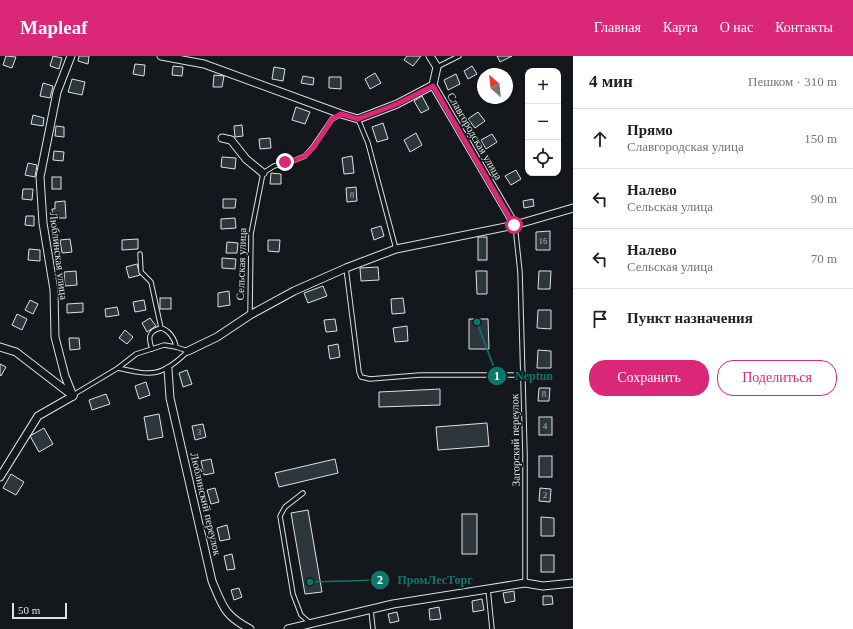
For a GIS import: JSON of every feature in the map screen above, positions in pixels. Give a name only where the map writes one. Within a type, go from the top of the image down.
[{"type":"street","name":"Люблинская улица","points":[[71,56],[57,92],[40,177],[43,223],[54,290],[55,337],[65,376],[73,396]]},
{"type":"street","points":[[161,56],[204,64],[358,119],[397,104],[433,86]]},
{"type":"street","points":[[430,56],[436,67]]},
{"type":"street","name":"Славгородская улица","points":[[436,67],[433,86],[514,225]]},
{"type":"street","points":[[222,138],[231,140],[246,159],[263,173]]},
{"type":"street","points":[[188,351],[217,337],[250,315],[294,291],[346,268],[396,249],[514,225],[573,208]]},
{"type":"street","points":[[0,347],[16,352],[73,396],[38,416],[0,477]]},
{"type":"street","name":"Люблинский переулок","points":[[168,369],[170,398],[212,581],[224,609],[236,622],[250,629]]},
{"type":"street","points":[[288,629],[393,604],[525,583],[543,586],[573,583]]},
{"type":"lane","points":[[436,67],[459,56]]},
{"type":"lane","points":[[263,173],[274,166],[305,156],[314,147],[332,119],[341,114]]},
{"type":"lane","points":[[358,119],[368,143],[396,249]]},
{"type":"lane","name":"Сельская улица","points":[[250,315],[251,234],[263,173]]},
{"type":"lane","name":"Загорский переулок","points":[[514,225],[520,272],[523,375],[525,583]]},
{"type":"lane","points":[[140,254],[141,272],[151,282],[161,328]]},
{"type":"lane","points":[[346,268],[359,372],[361,377],[370,380],[420,374],[523,375]]},
{"type":"lane","points":[[152,349],[149,338],[150,333],[155,329],[161,328],[165,329],[170,334],[175,341],[176,347]]},
{"type":"lane","points":[[73,396],[118,368],[136,354],[164,345],[188,351],[176,364],[160,372],[141,374],[118,368]]},
{"type":"lane","points":[[302,493],[285,506],[280,516],[293,594],[301,615],[311,624]]},
{"type":"lane","points":[[488,589],[492,629]]},
{"type":"lane","points":[[371,610],[373,629]]},
{"type":"building","points":[[6,56],[16,57],[12,68],[3,65]]},
{"type":"building","points":[[53,56],[62,58],[59,69],[50,66]]},
{"type":"building","points":[[79,56],[89,56],[88,64],[78,61]]},
{"type":"building","points":[[407,56],[421,56],[413,66],[404,60]]},
{"type":"building","points":[[497,56],[512,56],[500,62]]},
{"type":"building","points":[[135,64],[145,65],[144,76],[133,74]]},
{"type":"building","points":[[173,66],[183,67],[182,76],[172,75]]},
{"type":"building","points":[[472,66],[477,74],[468,79],[464,71]]},
{"type":"building","points":[[274,67],[285,69],[283,81],[272,79]]},
{"type":"building","points":[[375,73],[381,83],[370,89],[365,79]]},
{"type":"building","points":[[456,74],[460,84],[448,90],[444,80]]},
{"type":"building","points":[[214,75],[224,76],[222,87],[213,87]]},
{"type":"building","points":[[303,76],[314,78],[313,85],[301,83]]},
{"type":"building","points":[[329,77],[341,77],[341,89],[329,88]]},
{"type":"building","points":[[72,79],[85,82],[82,95],[68,92]]},
{"type":"building","points":[[43,83],[53,86],[50,98],[40,96]]},
{"type":"building","points":[[422,96],[429,109],[421,113],[414,101]]},
{"type":"building","points":[[296,107],[310,112],[305,124],[292,120]]},
{"type":"building","points":[[478,112],[485,121],[475,128],[468,119]]},
{"type":"building","points":[[33,115],[44,118],[43,126],[31,124]]},
{"type":"building","points":[[383,123],[388,139],[377,142],[372,127]]},
{"type":"building","points":[[242,125],[243,136],[235,137],[234,126]]},
{"type":"building","points":[[56,126],[64,127],[64,137],[55,136]]},
{"type":"building","points":[[416,133],[422,145],[410,152],[404,140]]},
{"type":"building","points":[[492,134],[497,142],[486,149],[481,140]]},
{"type":"building","points":[[270,138],[271,148],[260,149],[259,139]]},
{"type":"building","points":[[54,151],[64,152],[63,161],[53,160]]},
{"type":"building","points":[[352,156],[354,173],[344,174],[342,158]]},
{"type":"building","points":[[222,157],[236,158],[235,169],[221,167]]},
{"type":"building","points":[[28,163],[37,165],[35,177],[25,175]]},
{"type":"building","points":[[516,170],[521,179],[511,185],[505,176]]},
{"type":"building","points":[[271,173],[281,174],[281,184],[270,184]]},
{"type":"building","points":[[52,177],[61,177],[61,189],[52,189]]},
{"type":"building","points":[[356,187],[357,201],[347,202],[346,188]]},
{"type":"building","points":[[23,189],[33,189],[32,200],[22,199]]},
{"type":"building","points":[[223,199],[236,199],[235,208],[223,208]]},
{"type":"building","points":[[533,199],[534,206],[524,208],[523,201]]},
{"type":"building","points":[[65,201],[66,218],[53,218],[52,209],[55,209],[55,202]]},
{"type":"building","points":[[26,216],[34,216],[34,226],[25,225]]},
{"type":"building","points":[[235,218],[236,228],[221,229],[221,219]]},
{"type":"building","points":[[381,226],[384,236],[374,240],[371,229]]},
{"type":"building","points":[[550,231],[550,250],[536,250],[536,232]]},
{"type":"building","points":[[478,237],[487,237],[487,260],[478,260]]},
{"type":"building","points":[[70,239],[72,252],[62,253],[60,240]]},
{"type":"building","points":[[138,239],[138,249],[122,250],[122,240]]},
{"type":"building","points":[[268,240],[280,240],[279,252],[268,251]]},
{"type":"building","points":[[227,242],[238,243],[237,253],[226,253]]},
{"type":"building","points":[[29,249],[40,250],[40,261],[28,260]]},
{"type":"building","points":[[222,258],[236,259],[235,269],[222,268]]},
{"type":"building","points":[[137,264],[140,275],[129,278],[126,267]]},
{"type":"building","points":[[378,267],[379,280],[361,281],[360,268]]},
{"type":"building","points":[[76,271],[77,285],[65,286],[64,272]]},
{"type":"building","points":[[476,271],[487,271],[487,294],[477,294]]},
{"type":"building","points":[[539,271],[551,271],[550,289],[538,289]]},
{"type":"building","points":[[323,286],[327,296],[308,303],[304,293]]},
{"type":"building","points":[[229,291],[230,305],[218,307],[218,293]]},
{"type":"building","points":[[160,298],[171,298],[171,309],[160,309]]},
{"type":"building","points":[[403,298],[405,313],[392,314],[391,299]]},
{"type":"building","points":[[30,300],[38,304],[33,314],[25,310]]},
{"type":"building","points":[[144,300],[146,310],[135,312],[133,302]]},
{"type":"building","points":[[83,303],[83,312],[67,313],[67,304]]},
{"type":"building","points":[[117,307],[119,315],[106,317],[105,309]]},
{"type":"building","points":[[538,310],[551,310],[551,329],[537,328]]},
{"type":"building","points":[[17,314],[27,319],[22,330],[12,325]]},
{"type":"building","points":[[150,318],[156,326],[147,332],[142,323]]},
{"type":"building","points":[[335,319],[337,331],[326,332],[324,320]]},
{"type":"building","points":[[469,319],[488,319],[489,349],[469,349]]},
{"type":"building","points":[[407,326],[408,341],[395,342],[393,328]]},
{"type":"building","points":[[125,330],[133,337],[127,344],[119,338]]},
{"type":"building","points":[[69,338],[79,338],[80,349],[70,350]]},
{"type":"building","points":[[338,344],[340,357],[330,359],[328,346]]},
{"type":"building","points":[[538,350],[551,351],[551,368],[537,368]]},
{"type":"building","points":[[0,364],[6,367],[1,376],[0,375]]},
{"type":"building","points":[[187,370],[192,384],[183,387],[179,373]]},
{"type":"building","points":[[146,382],[150,395],[139,399],[135,386]]},
{"type":"building","points":[[539,388],[550,388],[549,401],[538,401]]},
{"type":"building","points":[[440,389],[440,405],[379,407],[379,392]]},
{"type":"building","points":[[106,394],[110,404],[92,410],[89,400]]},
{"type":"building","points":[[159,414],[163,437],[148,440],[144,417]]},
{"type":"building","points":[[539,417],[552,417],[552,435],[539,435]]},
{"type":"building","points":[[487,423],[489,446],[438,450],[436,427]]},
{"type":"building","points":[[203,424],[206,437],[195,440],[192,426]]},
{"type":"building","points":[[44,428],[53,444],[39,452],[30,436]]},
{"type":"building","points":[[539,456],[552,456],[552,477],[539,477]]},
{"type":"building","points":[[211,459],[214,473],[204,475],[201,461]]},
{"type":"building","points":[[335,459],[338,473],[279,487],[275,473]]},
{"type":"building","points":[[11,474],[24,482],[16,495],[3,488]]},
{"type":"building","points":[[215,488],[219,502],[211,504],[207,490]]},
{"type":"building","points":[[540,488],[551,489],[550,502],[539,501]]},
{"type":"building","points":[[308,510],[322,592],[305,594],[291,513]]},
{"type":"building","points":[[462,514],[477,514],[477,554],[462,554]]},
{"type":"building","points":[[541,517],[554,518],[554,536],[541,536]]},
{"type":"building","points":[[227,525],[230,539],[220,541],[217,528]]},
{"type":"building","points":[[232,554],[235,569],[227,570],[224,556]]},
{"type":"building","points":[[541,555],[554,555],[554,572],[541,572]]},
{"type":"building","points":[[239,588],[242,597],[234,600],[231,590]]},
{"type":"building","points":[[514,591],[515,601],[505,603],[503,593]]},
{"type":"building","points":[[543,596],[552,596],[553,604],[543,605]]},
{"type":"building","points":[[482,599],[484,610],[473,612],[472,601]]},
{"type":"building","points":[[439,607],[441,619],[430,620],[429,609]]},
{"type":"building","points":[[397,612],[399,621],[390,623],[388,614]]},
{"type":"place","name":"Neptun","points":[[477,322]]},
{"type":"place","name":"ПромЛесТорг","points":[[310,582]]},
{"type":"route","points":[[285,162],[305,156],[314,147],[332,119],[341,114],[358,119],[397,104],[433,86],[514,225]]}]
